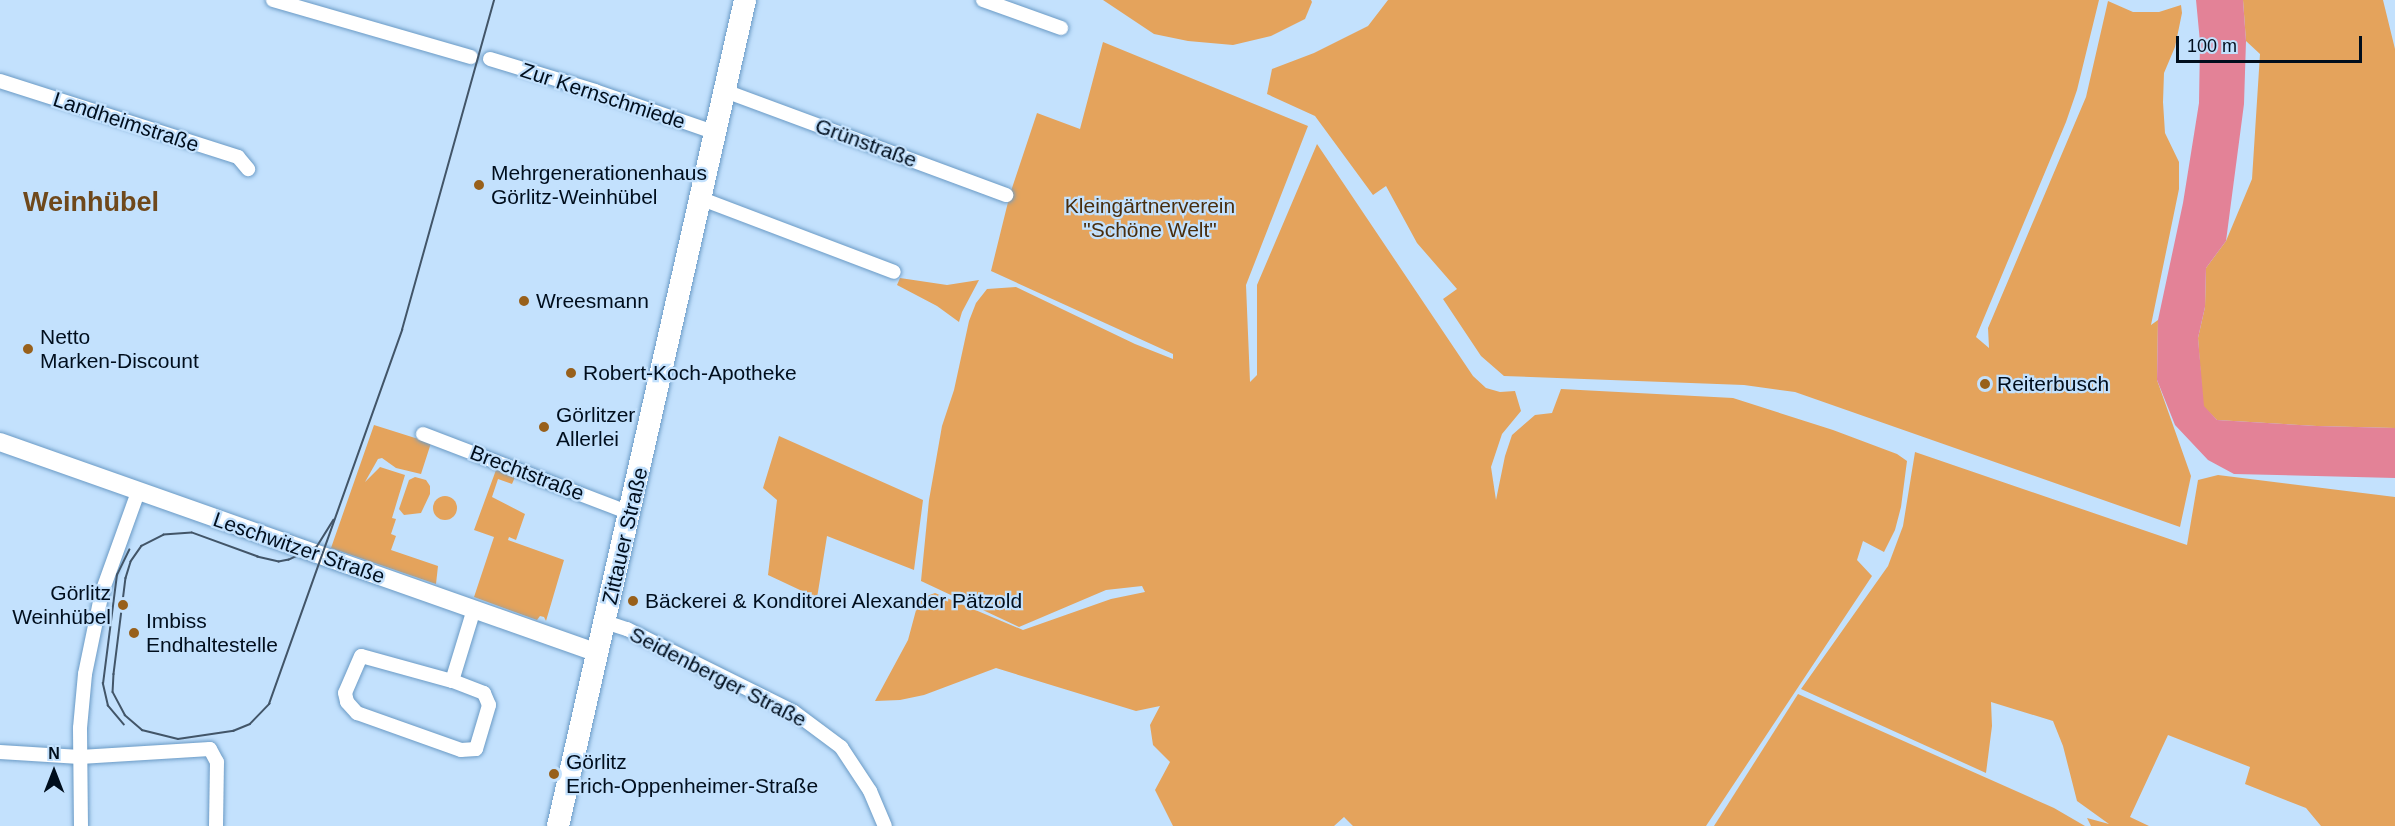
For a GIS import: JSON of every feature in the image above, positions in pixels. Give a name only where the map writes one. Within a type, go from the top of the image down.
[{"type":"main road","name":"Zittauer Straße","points":[[558,826],[702,199],[745,0]]},
{"type":"street","points":[[273,0],[471,57]]},
{"type":"street","points":[[983,0],[1061,28]]},
{"type":"street","name":"Zur Kernschmiede","points":[[490,59],[595,91],[716,133]]},
{"type":"street","name":"Landheimstraße","points":[[0,81],[238,157],[248,169]]},
{"type":"street","name":"Grünstraße","points":[[725,91],[1006,195]]},
{"type":"street","points":[[702,199],[894,272]]},
{"type":"street","name":"Brechtstraße","points":[[423,434],[630,513]]},
{"type":"street","name":"Leschwitzer Straße","points":[[0,442],[598,653]]},
{"type":"street","points":[[81,826],[80,757],[85,674],[102,592],[138,492]]},
{"type":"street","points":[[452,681],[474,609]]},
{"type":"street","name":"Seidenberger Straße","points":[[605,622],[627,629],[794,712],[841,747],[870,791],[885,826]]},
{"type":"street","points":[[361,656],[452,681],[484,693],[489,705],[476,749],[461,750],[357,713],[347,702],[345,693],[361,656]]},
{"type":"street","points":[[0,752],[80,757],[210,749],[217,762],[216,826]]},
{"type":"green space","points":[[1103,0],[1311,0],[1312,2],[1305,19],[1271,36],[1233,45],[1188,41],[1154,34]]},
{"type":"green space","points":[[1388,0],[2099,0],[2077,90],[2066,122],[1976,337],[1989,348],[1988,328],[2086,97],[2108,1],[2133,12],[2159,12],[2181,5],[2182,13],[2175,47],[2164,73],[2163,102],[2165,133],[2179,162],[2179,189],[2151,325],[2158,320],[2157,380],[2191,476],[2180,527],[1795,392],[1744,385],[1504,376],[1481,356],[1443,299],[1457,289],[1417,243],[1386,186],[1373,195],[1315,116],[1267,94],[1272,69],[1314,53],[1368,26]]},
{"type":"green space","points":[[2243,0],[2383,0],[2395,49],[2395,428],[2217,420],[2203,406],[2198,338],[2205,307],[2206,268],[2226,241],[2252,179],[2260,54],[2246,41]]},
{"type":"green space","name":"Kleingärtnerverein \"Schöne Welt\"","points":[[1103,42],[1308,126],[1246,285],[1250,382],[1257,375],[1257,285],[1317,144],[1473,376],[1486,388],[1500,392],[1515,391],[1521,411],[1502,434],[1491,467],[1496,500],[1512,435],[1535,415],[1552,413],[1561,389],[1733,398],[1833,430],[1897,454],[1907,461],[1901,507],[1895,530],[1884,552],[1863,541],[1857,560],[1872,576],[1706,826],[1353,826],[1344,817],[1334,826],[1173,826],[1155,790],[1170,762],[1153,745],[1150,725],[1160,706],[1136,711],[996,668],[924,695],[900,700],[875,701],[908,640],[919,599],[935,593],[1023,630],[1111,599],[1145,592],[1142,586],[1106,590],[1019,627],[921,581],[929,500],[942,426],[954,390],[969,321],[976,303],[987,289],[1016,287],[1135,344],[1173,359],[1173,354],[991,271],[1010,194],[1037,113],[1080,129]]},
{"type":"green space","points":[[900,278],[947,285],[979,280],[959,322],[937,306],[897,285]]},
{"type":"green space","points":[[374,425],[431,443],[421,474],[396,468],[382,458],[378,459],[365,482],[380,467],[405,475],[392,518],[396,519],[391,534],[396,536],[391,550],[438,566],[436,584],[331,548]]},
{"type":"green space","points":[[779,436],[923,500],[914,570],[827,536],[817,598],[768,575],[777,500],[763,488]]},
{"type":"green space","points":[[1915,452],[2187,545],[2198,480],[2218,475],[2395,497],[2395,826],[2321,826],[2306,808],[2245,784],[2250,767],[2168,735],[2130,817],[2149,826],[2091,826],[2087,818],[2109,824],[2077,801],[2063,746],[2053,721],[1991,702],[1992,726],[1986,773],[1801,689],[1888,566],[1903,526]]},
{"type":"green space","points":[[496,470],[515,477],[512,484],[498,479],[492,497],[525,514],[516,540],[509,537],[508,540],[564,560],[546,621],[544,617],[540,616],[537,620],[474,597],[494,537],[474,530]]},
{"type":"green space","points":[[415,477],[426,480],[430,486],[430,494],[421,513],[404,515],[399,509],[409,480]]},
{"type":"green space","points":[[445,496],[454,499],[457,508],[454,517],[445,520],[436,517],[433,508],[436,499]]},
{"type":"green space","points":[[1798,694],[2054,808],[2085,826],[1714,826]]},
{"type":"shaded area","points":[[2196,0],[2243,0],[2246,41],[2244,104],[2226,241],[2206,268],[2205,307],[2198,338],[2204,406],[2217,420],[2395,428],[2395,478],[2234,474],[2208,460],[2175,425],[2157,380],[2158,320],[2183,203],[2199,103],[2200,42]]},
{"type":"tram line","points":[[334,520],[317,547],[289,560],[279,562],[258,557],[192,533],[164,535],[142,546],[131,562],[126,578],[114,674],[113,692],[125,715],[142,730],[178,739],[233,731],[250,724],[269,704],[402,330],[494,0]]},
{"type":"tram line","points":[[124,725],[108,706],[103,684],[117,575],[129,550]]},
{"type":"place","name":"Mehrgenerationenhaus Görlitz-Weinhübel","points":[[479,185]]},
{"type":"place","name":"Wreesmann","points":[[524,301]]},
{"type":"place","name":"Netto Marken-Discount","points":[[28,349]]},
{"type":"place","name":"Robert-Koch-Apotheke","points":[[571,373]]},
{"type":"place","name":"Reiterbusch","points":[[1985,384]]},
{"type":"place","name":"Görlitzer Allerlei","points":[[544,427]]},
{"type":"place","name":"Bäckerei & Konditorei Alexander Pätzold","points":[[633,601]]},
{"type":"place","name":"Görlitz Weinhübel","points":[[123,605]]},
{"type":"place","name":"Imbiss Endhaltestelle","points":[[134,633]]},
{"type":"place","name":"Görlitz Erich-Oppenheimer-Straße","points":[[554,774]]},
{"type":"district","name":"Weinhübel","points":[[91,203]]}]
